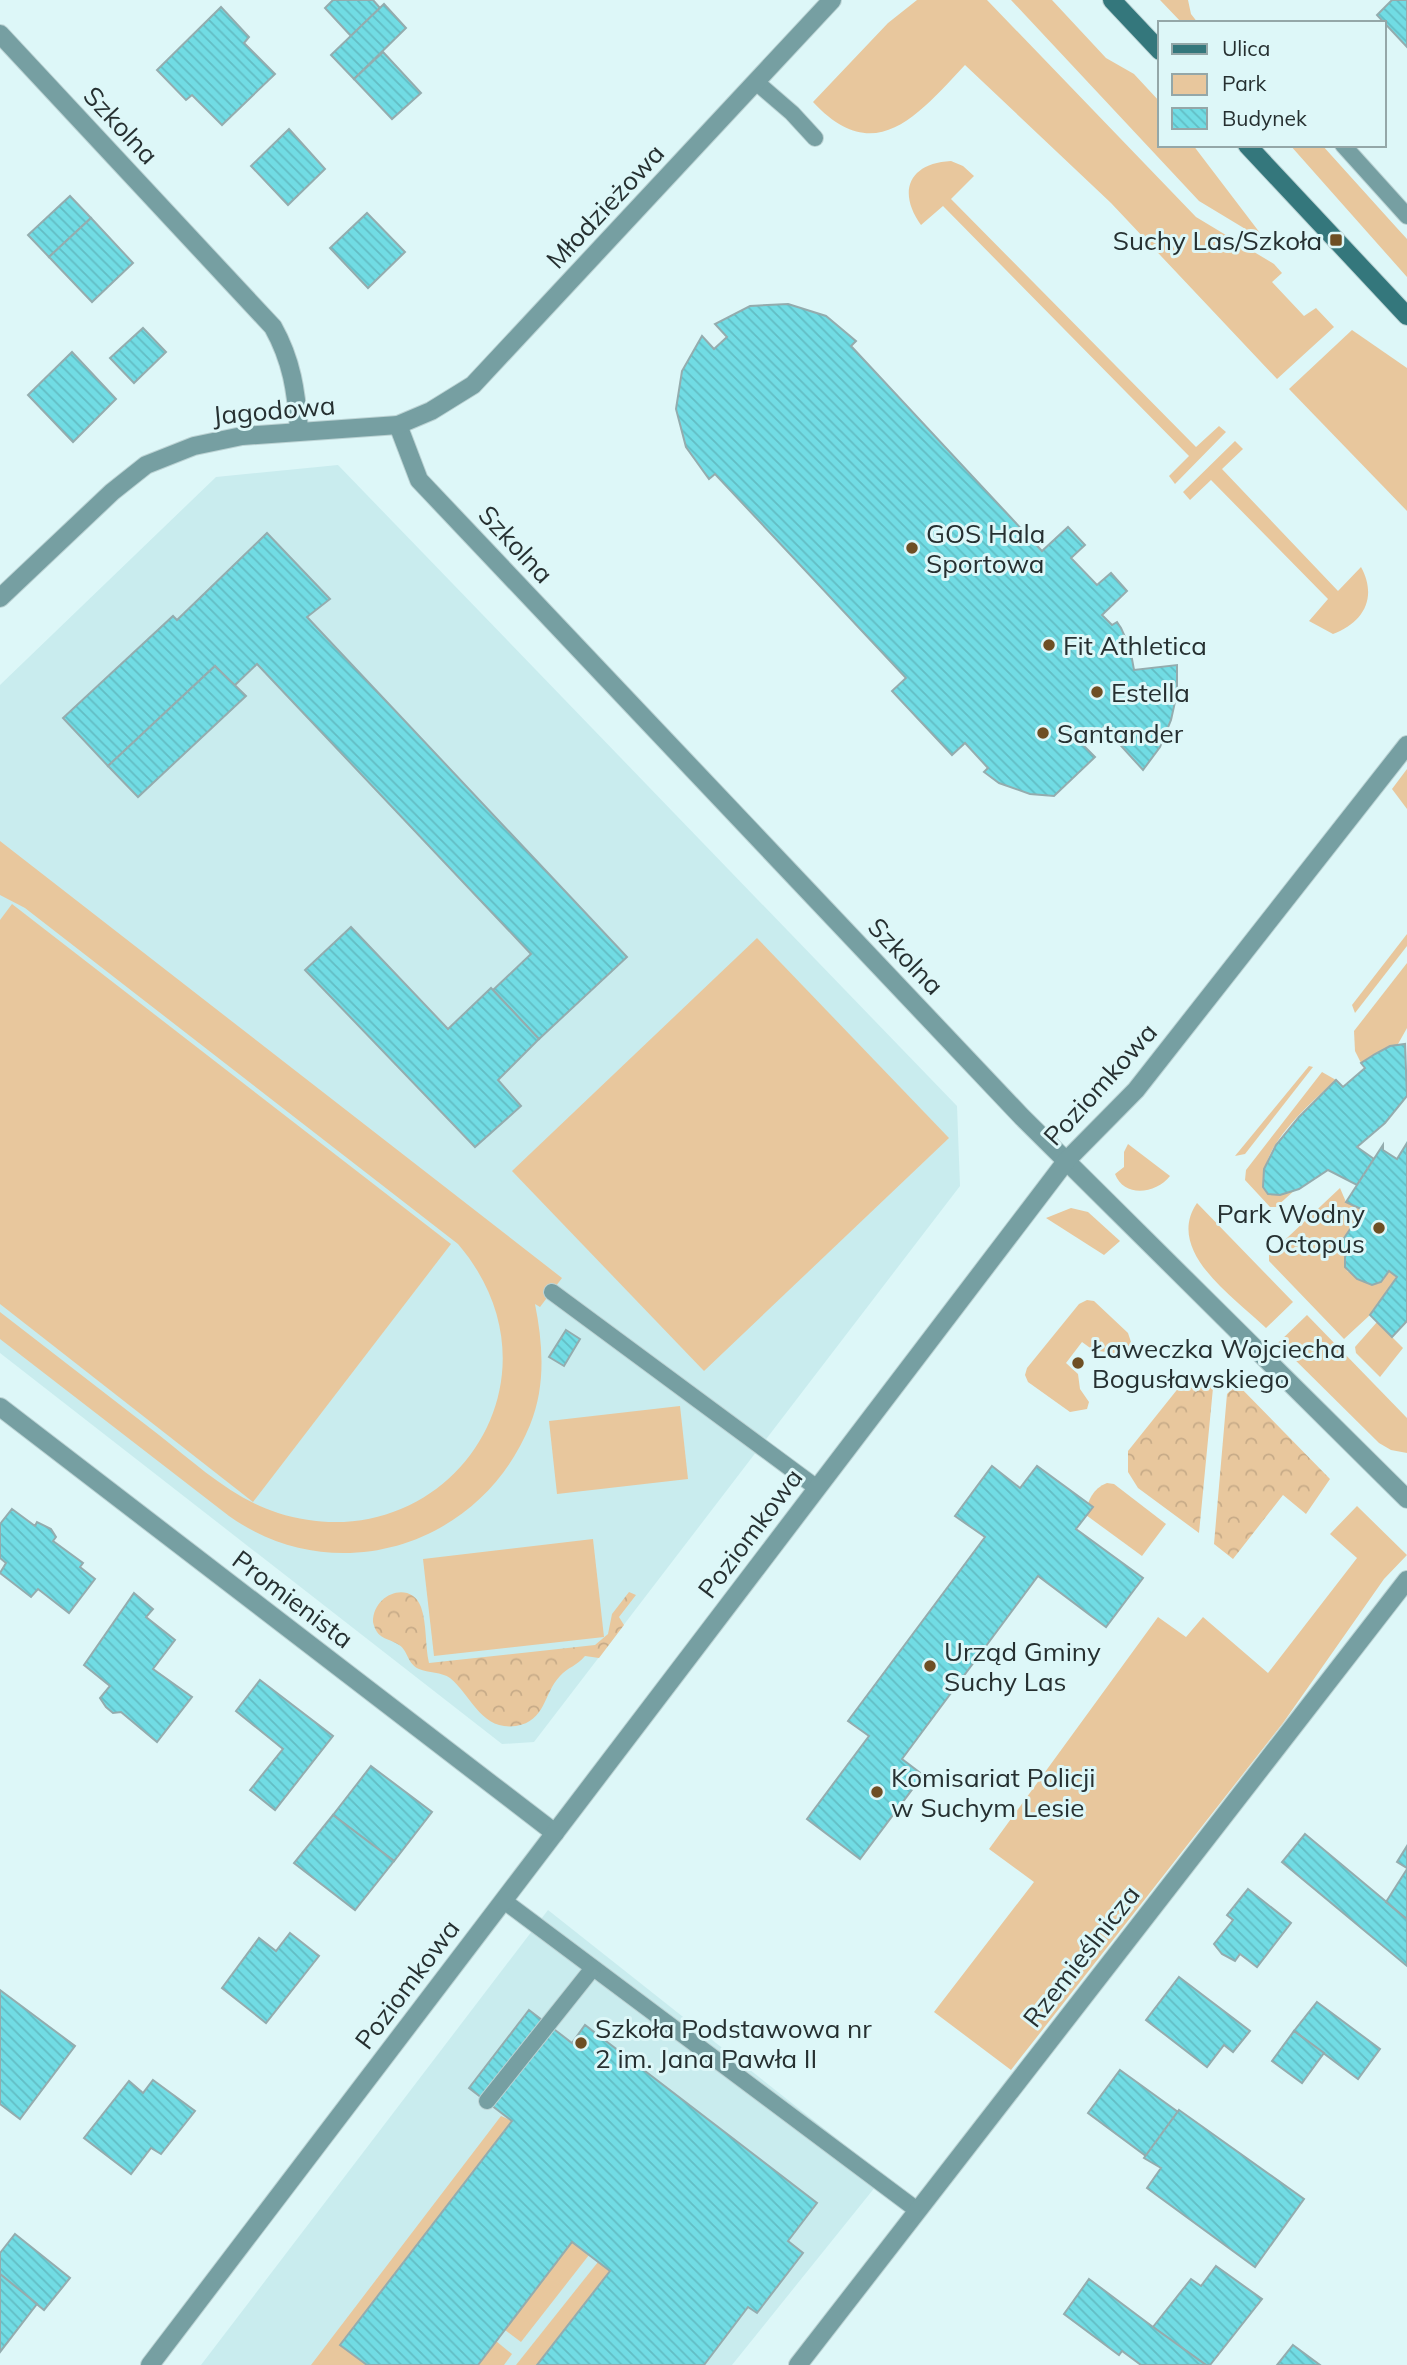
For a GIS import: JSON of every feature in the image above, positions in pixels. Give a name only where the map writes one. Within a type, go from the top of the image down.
[{"type":"main road","points":[[1112,0],[1158,49]]},
{"type":"main road","points":[[1249,147],[1407,316]]},
{"type":"street","name":"Młodzieżowa","points":[[398,425],[431,411],[473,385],[832,0]]},
{"type":"street","name":"Szkolna","points":[[0,34],[273,327],[286,350],[295,377],[299,429]]},
{"type":"street","name":"Szkolna","points":[[398,425],[419,480],[1067,1160],[1407,1499]]},
{"type":"street","name":"Jagodowa","points":[[0,598],[112,492],[146,465],[219,440],[299,429],[377,429],[398,425]]},
{"type":"street","name":"Poziomkowa","points":[[150,2365],[1067,1160],[1136,1090],[1407,745]]},
{"type":"street","name":"Promienista","points":[[0,1407],[555,1833]]},
{"type":"street","name":"Rzemieślnicza","points":[[798,2365],[1407,1580]]},
{"type":"lane","points":[[756,82],[792,113],[815,138]]},
{"type":"lane","points":[[1345,147],[1407,216]]},
{"type":"lane","points":[[552,1292],[817,1488]]},
{"type":"lane","points":[[503,1901],[917,2210]]},
{"type":"lane","points":[[487,2101],[593,1968]]},
{"type":"shaded area","points":[[338,465],[957,1106],[960,1186],[534,1742],[502,1744],[0,1353],[0,685],[216,477]]},
{"type":"shaded area","name":"Szkoła Podstawowa nr 2 im. Jana Pawła II","points":[[548,1910],[884,2176],[732,2365],[201,2365]]},
{"type":"green space","points":[[917,0],[987,0],[1196,217],[1274,264],[1282,273],[1272,282],[1304,316],[1316,308],[1334,327],[1277,379],[1111,203],[965,65],[930,101],[895,127],[876,133],[856,132],[835,122],[813,102],[888,23]]},
{"type":"green space","points":[[1011,0],[1052,0],[1106,58],[1134,74],[1158,100],[1158,147],[1195,147],[1260,233],[1257,236],[1199,201]]},
{"type":"green space","points":[[1160,0],[1188,0],[1191,14],[1196,21],[1180,21]]},
{"type":"green space","points":[[1292,147],[1324,147],[1407,239],[1407,277]]},
{"type":"green space","points":[[951,161],[963,166],[974,176],[951,199],[1196,447],[1219,426],[1226,432],[1175,484],[1169,476],[1189,456],[943,206],[921,225],[910,201],[911,181],[925,167]]},
{"type":"green space","points":[[1352,330],[1407,368],[1407,511],[1289,389]]},
{"type":"green space","points":[[1235,441],[1243,449],[1222,469],[1338,591],[1361,567],[1366,578],[1368,599],[1360,616],[1344,629],[1333,634],[1309,621],[1328,599],[1211,480],[1190,500],[1183,492]]},
{"type":"green space","points":[[1407,769],[1407,809],[1392,789]]},
{"type":"green space","points":[[0,841],[562,1278],[540,1307],[535,1304],[540,1334],[541,1380],[530,1425],[507,1467],[477,1501],[441,1527],[401,1544],[358,1553],[314,1551],[271,1539],[229,1516],[0,1339],[0,1312],[230,1490],[278,1513],[338,1522],[393,1512],[439,1487],[474,1449],[496,1403],[503,1351],[491,1297],[458,1244],[25,908],[0,895]]},
{"type":"green space","points":[[12,904],[451,1244],[253,1502],[0,1304],[0,920]]},
{"type":"green space","points":[[1407,934],[1407,946],[1355,1013],[1352,1005]]},
{"type":"green space","points":[[757,938],[949,1138],[704,1371],[512,1171]]},
{"type":"green space","points":[[1407,963],[1407,1028],[1398,1044],[1361,1063],[1355,1051],[1354,1031]]},
{"type":"green space","points":[[1309,1066],[1313,1067],[1245,1154],[1235,1156]]},
{"type":"green space","points":[[1322,1072],[1336,1080],[1288,1128],[1269,1156],[1263,1187],[1268,1194],[1280,1195],[1295,1190],[1276,1207],[1270,1207],[1245,1180],[1246,1170]]},
{"type":"green space","points":[[1128,1144],[1170,1176],[1149,1190],[1125,1187],[1115,1174],[1124,1167],[1124,1152]]},
{"type":"green space","points":[[1340,1188],[1346,1202],[1363,1210],[1339,1247],[1349,1251],[1344,1261],[1347,1271],[1372,1285],[1381,1282],[1389,1271],[1397,1277],[1370,1315],[1344,1339],[1269,1261],[1269,1255]]},
{"type":"green space","points":[[1197,1203],[1293,1302],[1266,1328],[1222,1288],[1196,1256],[1190,1239],[1189,1221]]},
{"type":"green space","points":[[1071,1208],[1088,1212],[1120,1241],[1104,1255],[1046,1218]]},
{"type":"green space","points":[[1087,1300],[1094,1301],[1128,1333],[1131,1342],[1124,1355],[1093,1350],[1082,1342],[1066,1363],[1078,1374],[1080,1389],[1089,1402],[1087,1409],[1070,1412],[1028,1382],[1025,1375],[1027,1368],[1079,1304]]},
{"type":"green space","points":[[1307,1315],[1407,1418],[1407,1453],[1391,1450],[1379,1443],[1278,1343]]},
{"type":"green space","points":[[1377,1322],[1403,1348],[1380,1377],[1356,1353],[1355,1347]]},
{"type":"green space","points":[[1209,1378],[1213,1388],[1199,1533],[1138,1488],[1128,1472],[1128,1451],[1184,1381],[1196,1392]]},
{"type":"green space","points":[[1237,1384],[1330,1479],[1306,1514],[1283,1495],[1233,1559],[1214,1544],[1227,1394]]},
{"type":"green space","points":[[680,1406],[688,1479],[557,1494],[549,1421]]},
{"type":"green space","points":[[1107,1483],[1114,1484],[1166,1524],[1142,1556],[1086,1515],[1092,1496],[1098,1488]]},
{"type":"green space","points":[[1357,1506],[1407,1555],[1384,1579],[1283,1723],[1011,2070],[934,2012],[1034,1882],[989,1849],[1158,1617],[1186,1637],[1203,1617],[1268,1673],[1357,1558],[1330,1534]]},
{"type":"green space","points":[[593,1539],[604,1637],[434,1656],[423,1559]]},
{"type":"green space","points":[[401,1592],[416,1599],[423,1614],[429,1663],[595,1645],[608,1634],[612,1614],[629,1592],[636,1595],[619,1617],[624,1625],[599,1658],[585,1656],[563,1673],[554,1683],[539,1713],[526,1723],[516,1726],[494,1723],[478,1711],[450,1678],[415,1667],[402,1647],[380,1635],[373,1622],[379,1604],[386,1597]]},
{"type":"green space","points":[[501,2116],[512,2121],[341,2345],[367,2365],[311,2365]]},
{"type":"green space","points":[[572,2242],[589,2255],[521,2342],[505,2330]]},
{"type":"green space","points":[[598,2262],[610,2271],[537,2365],[516,2365]]},
{"type":"green space","points":[[496,2341],[512,2354],[504,2365],[478,2365]]},
{"type":"building","points":[[333,0],[373,0],[380,8],[351,36],[325,8]]},
{"type":"building","points":[[1392,0],[1407,0],[1407,47],[1386,25],[1386,21],[1377,15]]},
{"type":"building","points":[[384,4],[406,28],[354,79],[331,55]]},
{"type":"building","points":[[221,7],[249,37],[244,43],[275,74],[222,125],[192,95],[186,100],[157,70]]},
{"type":"building","points":[[383,52],[421,93],[392,119],[354,79]]},
{"type":"building","points":[[289,129],[325,169],[288,205],[251,166]]},
{"type":"building","points":[[70,196],[91,218],[49,257],[28,235]]},
{"type":"building","points":[[367,213],[405,252],[368,288],[330,248]]},
{"type":"building","points":[[91,218],[133,263],[92,302],[49,257]]},
{"type":"building","name":"GOS Hala Sportowa","points":[[788,304],[826,316],[856,341],[851,346],[1042,551],[1068,527],[1085,545],[1071,558],[1097,585],[1111,573],[1127,591],[1102,615],[1112,625],[1117,622],[1121,628],[1130,648],[1134,670],[1177,665],[1177,693],[1171,720],[1160,747],[1143,770],[1104,727],[1084,746],[1095,757],[1054,796],[1030,794],[999,783],[984,772],[988,768],[965,743],[952,755],[892,691],[906,678],[715,474],[709,479],[686,447],[676,409],[682,371],[702,336],[714,349],[727,337],[715,324],[750,306]]},
{"type":"building","points":[[143,328],[166,352],[134,383],[110,358]]},
{"type":"building","points":[[72,352],[116,399],[73,442],[28,395]]},
{"type":"building","points":[[267,533],[330,599],[307,617],[627,957],[539,1039],[493,990],[531,954],[257,664],[234,686],[215,666],[108,766],[63,718],[173,616],[177,620]]},
{"type":"building","points":[[215,666],[246,696],[138,797],[108,766]]},
{"type":"building","points":[[351,927],[448,1029],[491,988],[539,1039],[498,1080],[521,1106],[475,1147],[305,970]]},
{"type":"building","points":[[1405,1044],[1407,1096],[1385,1123],[1357,1147],[1374,1159],[1357,1185],[1328,1170],[1299,1189],[1280,1195],[1268,1194],[1263,1187],[1264,1169],[1276,1145],[1299,1117],[1336,1080],[1343,1087],[1365,1068],[1361,1063],[1390,1046]]},
{"type":"building","name":"Park Wodny Octopus","points":[[1407,1143],[1407,1321],[1392,1337],[1370,1315],[1397,1277],[1389,1271],[1381,1282],[1372,1285],[1357,1279],[1345,1267],[1345,1257],[1349,1251],[1338,1247],[1363,1210],[1346,1202],[1383,1145],[1383,1150],[1397,1159]]},
{"type":"building","points":[[566,1330],[580,1339],[564,1366],[549,1357]]},
{"type":"building","name":"Urząd Gminy Suchy Las","points":[[992,1466],[1020,1488],[1037,1466],[1093,1507],[1076,1529],[1143,1578],[1106,1627],[1038,1576],[902,1759],[923,1775],[860,1859],[807,1819],[869,1736],[848,1721],[985,1537],[955,1516]]},
{"type":"building","points":[[12,1509],[35,1526],[37,1522],[51,1529],[56,1537],[53,1541],[83,1563],[80,1567],[95,1579],[69,1613],[38,1589],[31,1597],[0,1573],[6,1563],[0,1558],[0,1524]]},
{"type":"building","points":[[134,1593],[153,1609],[146,1617],[175,1640],[153,1669],[192,1697],[157,1742],[121,1712],[113,1713],[106,1707],[100,1698],[110,1686],[84,1665]]},
{"type":"building","points":[[260,1680],[333,1736],[275,1810],[250,1790],[283,1749],[236,1711]]},
{"type":"building","points":[[371,1766],[432,1812],[394,1861],[333,1815]]},
{"type":"building","points":[[333,1815],[394,1861],[355,1910],[294,1863]]},
{"type":"building","points":[[1305,1834],[1407,1919],[1407,1966],[1282,1862]]},
{"type":"building","points":[[1407,1846],[1407,1868],[1397,1862]]},
{"type":"building","points":[[1407,1869],[1407,1919],[1386,1902]]},
{"type":"building","points":[[1248,1889],[1291,1923],[1257,1967],[1240,1954],[1235,1961],[1222,1954],[1214,1944],[1233,1920],[1227,1915]]},
{"type":"building","points":[[290,1933],[319,1956],[266,2023],[222,1988],[259,1938],[276,1951]]},
{"type":"building","points":[[1179,1977],[1250,2031],[1233,2052],[1224,2045],[1207,2067],[1146,2020]]},
{"type":"building","points":[[0,1990],[75,2046],[20,2119],[0,2104]]},
{"type":"building","points":[[1317,2002],[1380,2049],[1358,2079],[1294,2031]]},
{"type":"building","points":[[529,2010],[572,2043],[585,2025],[817,2203],[788,2241],[803,2253],[757,2313],[748,2307],[704,2365],[537,2365],[610,2271],[572,2242],[478,2365],[367,2365],[340,2345],[512,2121],[469,2088]]},
{"type":"building","points":[[1294,2031],[1324,2053],[1302,2083],[1272,2061]]},
{"type":"building","points":[[1120,2070],[1178,2112],[1146,2156],[1088,2113]]},
{"type":"building","points":[[153,2080],[195,2111],[161,2154],[151,2148],[131,2174],[84,2138],[129,2081],[143,2093]]},
{"type":"building","points":[[1179,2110],[1304,2199],[1255,2267],[1147,2188],[1161,2168],[1144,2158]]},
{"type":"building","points":[[15,2234],[70,2278],[44,2310],[0,2274],[0,2253]]},
{"type":"building","points":[[1216,2266],[1262,2299],[1210,2365],[1206,2365],[1153,2327],[1191,2279],[1201,2286]]},
{"type":"building","points":[[0,2274],[37,2304],[0,2352]]},
{"type":"building","points":[[1089,2279],[1206,2365],[1141,2365],[1122,2351],[1119,2355],[1064,2314]]},
{"type":"building","points":[[1293,2345],[1320,2365],[1277,2365]]},
{"type":"place","name":"Suchy Las/Szkoła","points":[[1336,240]]},
{"type":"place","name":"GOS Hala Sportowa","points":[[912,548]]},
{"type":"place","name":"Fit Athletica","points":[[1049,645]]},
{"type":"place","name":"Estella","points":[[1097,692]]},
{"type":"place","name":"Santander","points":[[1043,733]]},
{"type":"place","name":"Park Wodny Octopus","points":[[1379,1228]]},
{"type":"place","name":"Ławeczka Wojciecha Bogusławskiego","points":[[1078,1363]]},
{"type":"place","name":"Urząd Gminy Suchy Las","points":[[930,1666]]},
{"type":"place","name":"Komisariat Policji w Suchym Lesie","points":[[877,1792]]},
{"type":"place","name":"Szkoła Podstawowa nr 2 im. Jana Pawła II","points":[[581,2043]]}]
